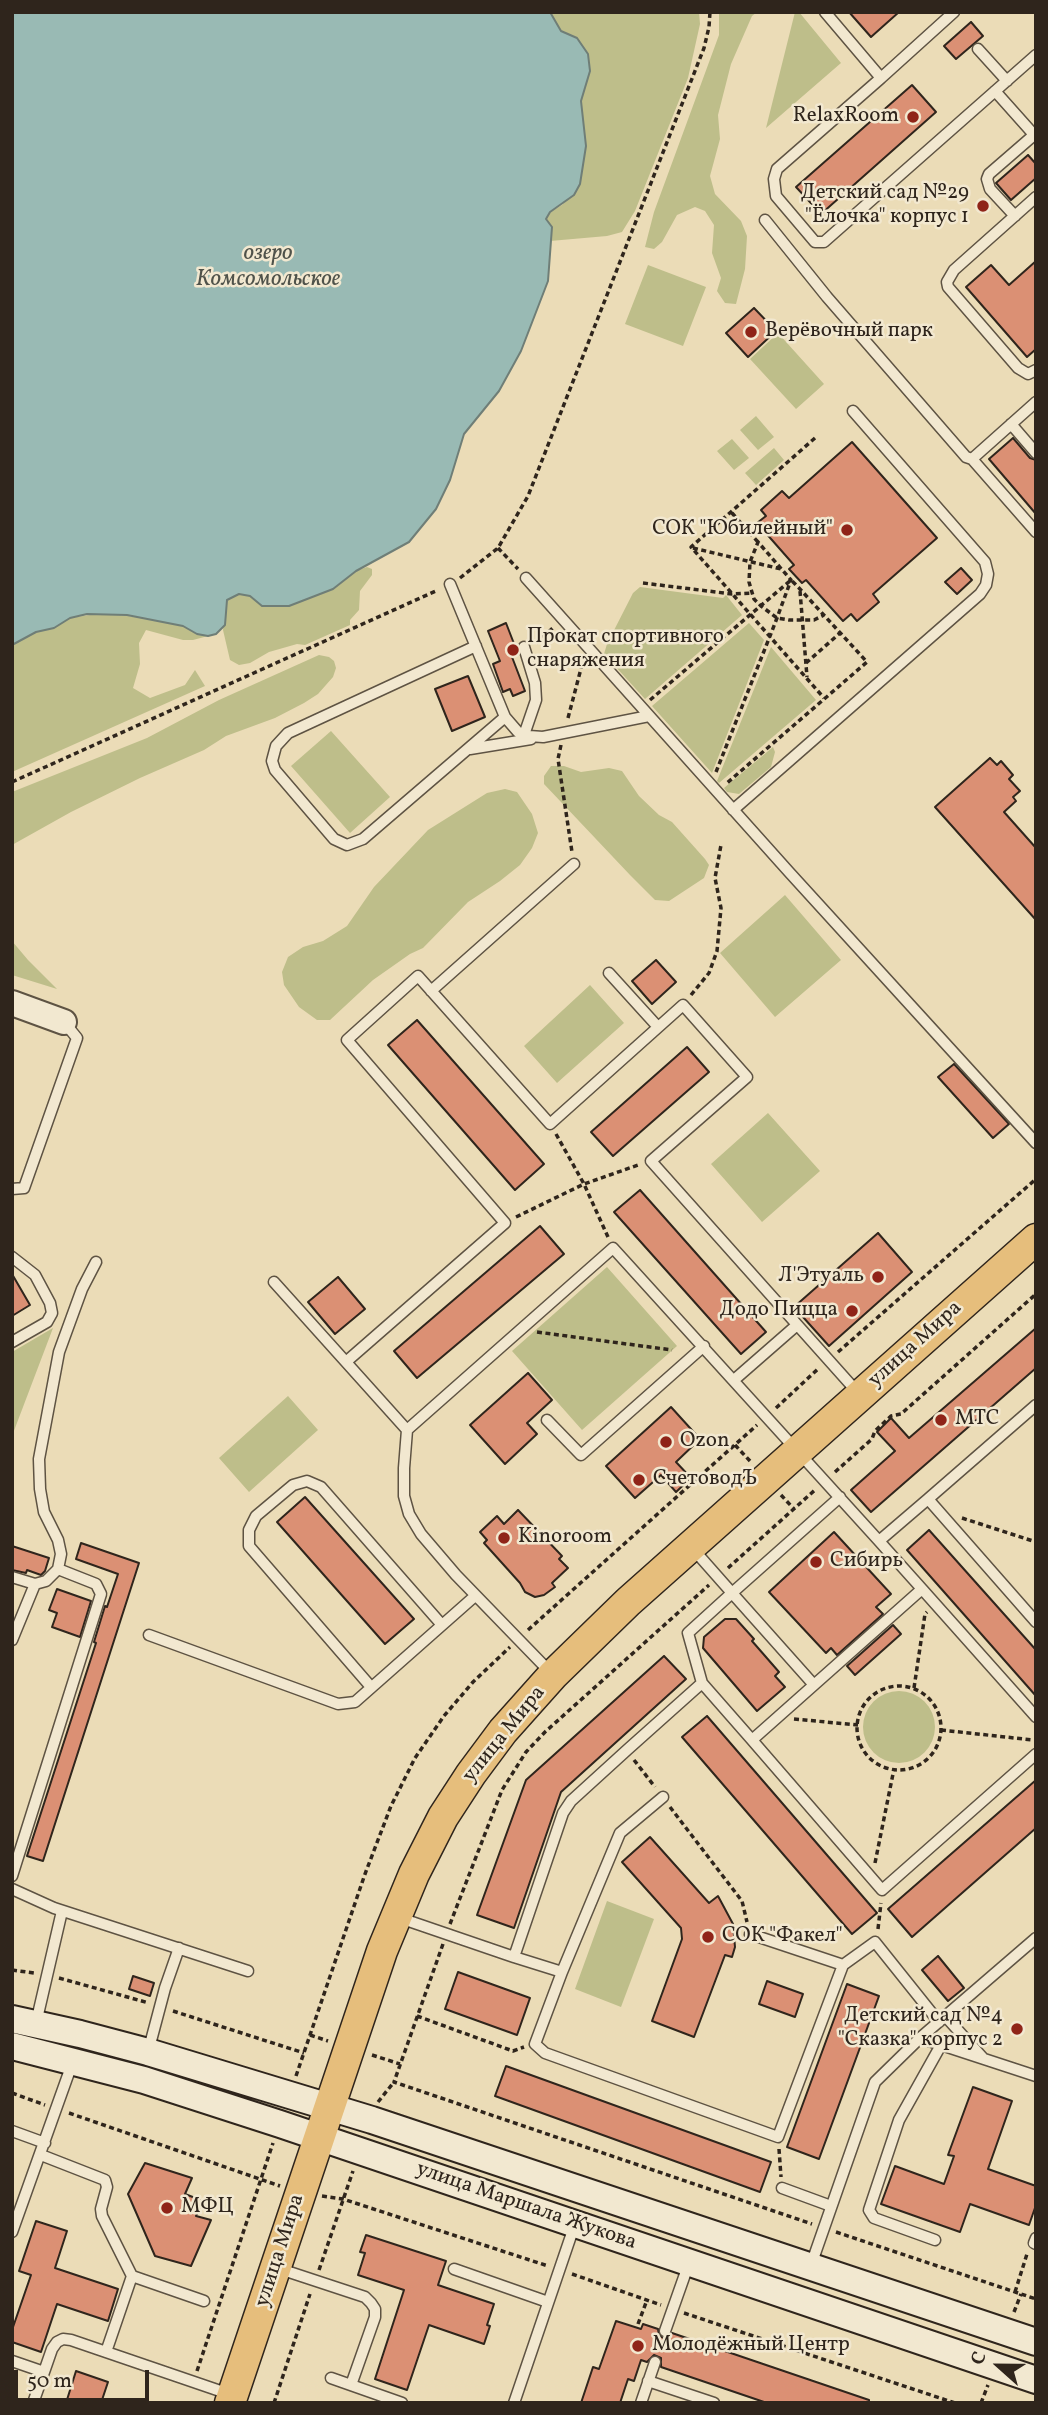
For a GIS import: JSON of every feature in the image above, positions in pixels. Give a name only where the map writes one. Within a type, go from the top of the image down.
[{"type":"main road","name":"улица Мира","points":[[232,2399],[329,2106],[396,1917],[443,1817],[503,1731],[553,1675],[628,1602],[1036,1239]]},
{"type":"main road","name":"улица Маршала Жукова","points":[[24,2021],[148,2052],[329,2106],[1036,2342]]},
{"type":"main road","points":[[73,2060],[80,2034]]},
{"type":"main road","name":"улица Маршала Жукова","points":[[12,2046],[144,2080],[360,2150],[1036,2380]]},
{"type":"main road","points":[[739,2279],[750,2245]]},
{"type":"street","points":[[12,1003],[64,1022]]},
{"type":"lane","points":[[825,12],[881,78]]},
{"type":"lane","points":[[954,12],[778,169],[774,179],[776,196],[815,242],[824,242],[1036,55]]},
{"type":"lane","points":[[978,49],[1007,81]]},
{"type":"lane","points":[[995,91],[1035,136],[989,174],[987,179],[990,189],[1015,216]]},
{"type":"lane","points":[[1036,197],[954,270],[947,282],[948,288],[1018,368],[1027,374],[1036,370]]},
{"type":"lane","points":[[765,220],[962,455],[972,459],[1036,532]]},
{"type":"lane","points":[[972,459],[1036,402]]},
{"type":"lane","points":[[733,810],[980,594],[986,585],[988,574],[985,562],[853,411]]},
{"type":"lane","points":[[1011,424],[1036,453]]},
{"type":"lane","points":[[527,578],[733,810],[1036,1143]]},
{"type":"lane","points":[[450,584],[505,717],[511,726],[524,734],[542,737]]},
{"type":"lane","points":[[476,646],[288,733],[276,746],[272,761],[279,775],[334,839],[347,845],[363,839],[505,717]]},
{"type":"lane","points":[[524,734],[536,700],[535,683],[525,650]]},
{"type":"lane","points":[[468,749],[649,716]]},
{"type":"lane","points":[[431,991],[574,864]]},
{"type":"lane","points":[[609,973],[658,1027]]},
{"type":"lane","points":[[347,1361],[505,1223],[347,1040],[418,976],[550,1124],[683,1005],[747,1077],[651,1161],[860,1395]]},
{"type":"lane","points":[[12,1189],[24,1188],[77,1038],[64,1022]]},
{"type":"lane","points":[[553,1675],[475,1596],[421,1534],[409,1514],[404,1496],[407,1430],[613,1248],[799,1450],[1036,1717]]},
{"type":"lane","points":[[12,1257],[35,1276],[50,1303],[51,1313],[47,1322],[12,1342]]},
{"type":"lane","points":[[12,1577],[34,1584],[46,1581],[58,1569],[61,1554],[58,1540],[44,1512],[39,1459],[59,1352],[82,1289],[96,1262]]},
{"type":"lane","points":[[274,1282],[407,1430]]},
{"type":"lane","points":[[734,1380],[797,1325]]},
{"type":"lane","points":[[547,1420],[581,1455],[704,1346]]},
{"type":"lane","points":[[879,1541],[1036,1405]]},
{"type":"lane","points":[[371,1687],[249,1546],[249,1530],[256,1516],[293,1485],[307,1481],[321,1487],[442,1625]]},
{"type":"lane","points":[[840,1497],[688,1633],[702,1683],[882,1890],[1036,1754]]},
{"type":"lane","points":[[928,1499],[1036,1622]]},
{"type":"lane","points":[[691,1547],[814,1685]]},
{"type":"lane","points":[[12,1876],[102,1594],[96,1584],[58,1569]]},
{"type":"lane","points":[[12,1640],[34,1584]]},
{"type":"lane","points":[[752,1740],[922,1589]]},
{"type":"lane","points":[[149,1635],[338,1704],[355,1702],[475,1596]]},
{"type":"lane","points":[[514,1957],[564,1813],[571,1801],[702,1683]]},
{"type":"lane","points":[[663,1797],[620,1833],[535,2044],[545,2053],[778,2137],[843,1965],[875,1942],[943,2020],[983,2059]]},
{"type":"lane","points":[[12,1889],[62,1911],[248,1971]]},
{"type":"lane","points":[[24,2021],[62,1911]]},
{"type":"lane","points":[[396,1917],[562,1972]]},
{"type":"lane","points":[[750,1934],[843,1965]]},
{"type":"lane","points":[[811,2265],[874,2082],[920,2038],[1036,1938]]},
{"type":"lane","points":[[148,2052],[159,2006],[179,1948]]},
{"type":"lane","points":[[920,2038],[1036,2076]]},
{"type":"lane","points":[[935,2240],[874,2218],[869,2210],[899,2120],[941,2045]]},
{"type":"lane","points":[[12,2232],[73,2060]]},
{"type":"lane","points":[[12,2131],[45,2143]]},
{"type":"lane","points":[[41,2155],[105,2180],[107,2186],[101,2209],[102,2216],[132,2276],[204,2301]]},
{"type":"lane","points":[[782,2188],[831,2206]]},
{"type":"lane","points":[[514,2403],[575,2224]]},
{"type":"lane","points":[[665,2331],[689,2262]]},
{"type":"lane","points":[[275,2267],[365,2297],[375,2309],[375,2317],[351,2385]]},
{"type":"lane","points":[[454,2269],[548,2302]]},
{"type":"lane","points":[[107,2352],[132,2276]]},
{"type":"lane","points":[[33,2403],[52,2349],[63,2339],[107,2352],[232,2399]]},
{"type":"lane","points":[[12,2361],[44,2372]]},
{"type":"lane","points":[[641,2403],[655,2362]]},
{"type":"lane","points":[[331,2378],[402,2403]]},
{"type":"lane","points":[[648,2381],[714,2403]]},
{"type":"path","points":[[12,782],[450,584],[466,575],[498,548],[528,496],[699,61],[709,27],[710,12]]},
{"type":"path","points":[[691,547],[815,438]]},
{"type":"path","points":[[720,788],[867,662],[731,512]]},
{"type":"path","points":[[758,542],[750,562],[749,582],[752,593],[761,606],[777,618],[802,621],[814,620],[824,615]]},
{"type":"path","points":[[691,547],[782,570]]},
{"type":"path","points":[[691,547],[824,698]]},
{"type":"path","points":[[646,704],[791,580]]},
{"type":"path","points":[[713,780],[791,580]]},
{"type":"path","points":[[643,583],[732,594],[752,593]]},
{"type":"path","points":[[799,588],[807,679]]},
{"type":"path","points":[[525,650],[562,619]]},
{"type":"path","points":[[806,663],[840,633]]},
{"type":"path","points":[[574,864],[558,760],[586,646]]},
{"type":"path","points":[[683,1005],[709,973],[716,951],[721,908],[715,878],[720,845]]},
{"type":"path","points":[[550,1124],[584,1184],[613,1248]]},
{"type":"path","points":[[505,1223],[584,1184],[651,1161]]},
{"type":"path","points":[[365,1874],[391,1806],[415,1758],[444,1716],[473,1682],[828,1360],[1036,1179]]},
{"type":"path","points":[[372,2120],[379,2098],[394,2082],[446,1935],[502,1790],[526,1752],[872,1439],[875,1431],[891,1416],[901,1414],[1036,1294]]},
{"type":"path","points":[[521,1330],[672,1350]]},
{"type":"path","points":[[937,1510],[1036,1542]]},
{"type":"path","points":[[914,1688],[925,1614],[936,1604]]},
{"type":"path","points":[[899,1686],[914,1688],[926,1696],[936,1707],[941,1730],[936,1749],[927,1760],[914,1768],[894,1769],[885,1768],[872,1760],[863,1749],[858,1725],[863,1707],[872,1696],[885,1688],[899,1686]]},
{"type":"path","points":[[786,1710],[794,1719],[858,1725]]},
{"type":"path","points":[[941,1730],[1036,1740]]},
{"type":"path","points":[[626,1749],[742,1901],[750,1934]]},
{"type":"path","points":[[871,1878],[894,1769]]},
{"type":"path","points":[[875,1942],[881,1920],[882,1890]]},
{"type":"path","points":[[417,2016],[513,2051],[535,2044]]},
{"type":"path","points":[[394,2082],[1036,2299]]},
{"type":"path","points":[[12,2093],[260,2180],[343,2199],[955,2403]]},
{"type":"path","points":[[778,2137],[782,2188]]},
{"type":"path","points":[[274,2403],[360,2150]]},
{"type":"path","points":[[1015,2292],[1026,2256],[1035,2241]]},
{"type":"path","points":[[638,2324],[647,2300]]},
{"type":"green space","points":[[550,12],[699,12],[700,24],[688,78],[635,211],[622,232],[607,236],[550,241],[552,228],[546,219],[580,184],[586,146],[581,101],[590,71],[577,38],[561,31]]},
{"type":"green space","points":[[719,12],[757,12],[752,16],[731,64],[718,115],[720,139],[710,176],[715,194],[741,221],[747,236],[745,269],[736,304],[725,303],[717,291],[721,278],[712,253],[714,225],[705,211],[695,207],[677,215],[662,242],[654,249],[645,247],[654,212],[719,35]]},
{"type":"green space","points":[[795,12],[799,12],[841,63],[766,128]]},
{"type":"green space","points":[[648,265],[706,287],[683,346],[625,324]]},
{"type":"green space","points":[[778,333],[824,384],[796,409],[750,359]]},
{"type":"green space","points":[[756,416],[774,437],[758,450],[740,430]]},
{"type":"green space","points":[[732,439],[749,458],[734,470],[717,451]]},
{"type":"green space","points":[[774,448],[784,460],[756,485],[745,473]]},
{"type":"green space","points":[[367,567],[372,569],[372,575],[360,591],[359,610],[350,620],[350,625],[305,645],[297,644],[269,652],[250,663],[239,665],[230,660],[223,630],[227,600],[239,594],[250,596],[333,589],[356,571]]},
{"type":"green space","points":[[640,587],[723,598],[726,595],[742,615],[645,699],[604,654],[633,593]]},
{"type":"green space","points":[[103,613],[154,619],[208,636],[183,640],[146,630],[139,643],[140,664],[133,688],[150,698],[185,685],[195,670],[205,686],[12,772],[12,645],[36,632],[54,628],[70,618]]},
{"type":"green space","points":[[749,623],[764,640],[712,773],[652,706]]},
{"type":"green space","points":[[771,647],[816,700],[719,783],[717,781]]},
{"type":"green space","points":[[319,655],[329,657],[336,668],[333,677],[318,694],[304,703],[275,718],[226,736],[204,750],[71,812],[12,845],[12,792],[147,738],[219,700]]},
{"type":"green space","points":[[331,731],[390,797],[350,833],[291,766]]},
{"type":"green space","points":[[773,747],[775,752],[771,767],[739,794],[727,792],[724,788]]},
{"type":"green space","points":[[551,766],[564,766],[581,772],[609,768],[622,771],[639,796],[659,815],[672,822],[705,859],[709,865],[704,878],[669,901],[655,900],[544,784],[544,776]]},
{"type":"green space","points":[[505,789],[517,792],[532,814],[538,833],[532,848],[520,865],[468,902],[423,948],[373,980],[330,1020],[317,1020],[299,1007],[284,985],[282,972],[288,957],[303,947],[323,941],[347,926],[374,887],[428,830],[487,793]]},
{"type":"green space","points":[[785,895],[841,960],[775,1017],[720,953]]},
{"type":"green space","points":[[12,941],[28,960],[57,989],[12,975]]},
{"type":"green space","points":[[590,985],[624,1023],[557,1083],[524,1046]]},
{"type":"green space","points":[[768,1113],[820,1171],[762,1222],[711,1164]]},
{"type":"green space","points":[[607,1267],[677,1346],[582,1430],[512,1351]]},
{"type":"green space","points":[[53,1328],[12,1436],[12,1352]]},
{"type":"green space","points":[[288,1396],[318,1430],[249,1492],[219,1458]]},
{"type":"green space","points":[[899,1691],[919,1697],[929,1707],[935,1727],[929,1747],[919,1757],[899,1763],[879,1757],[869,1747],[863,1727],[869,1707],[879,1697]]},
{"type":"green space","points":[[607,1901],[654,1919],[621,2007],[575,1989]]},
{"type":"water","name":"озеро Комсомольское","points":[[12,12],[550,12],[561,31],[577,38],[588,54],[590,71],[581,101],[586,146],[580,184],[574,195],[550,212],[546,219],[552,227],[548,281],[521,351],[499,391],[464,434],[450,480],[436,509],[409,542],[356,571],[333,589],[289,606],[262,606],[250,596],[239,594],[227,600],[225,625],[216,634],[197,634],[183,626],[127,615],[87,614],[70,618],[54,628],[36,632],[12,645]]},
{"type":"building","points":[[849,12],[899,12],[871,37]]},
{"type":"building","points":[[971,22],[983,36],[956,59],[944,46]]},
{"type":"building","points":[[912,85],[936,112],[821,214],[796,187]]},
{"type":"building","points":[[1028,155],[1036,164],[1036,178],[1011,200],[996,183]]},
{"type":"building","points":[[1036,261],[1036,349],[1027,357],[966,287],[991,265],[1009,285]]},
{"type":"building","name":"Верёвочный парк","points":[[754,308],[776,331],[748,357],[726,333]]},
{"type":"building","points":[[1013,438],[1030,458],[1036,460],[1036,514],[989,459]]},
{"type":"building","name":"СОК \"Юбилейный\"","points":[[852,442],[937,538],[873,594],[879,602],[857,621],[851,614],[843,621],[806,580],[802,583],[789,569],[794,565],[757,523],[766,516],[761,510],[782,491],[789,498]]},
{"type":"building","points":[[961,568],[972,580],[957,594],[945,582]]},
{"type":"building","points":[[506,623],[518,654],[512,657],[525,691],[513,696],[510,689],[503,692],[493,664],[500,661],[488,631]]},
{"type":"building","points":[[468,676],[485,717],[452,731],[435,689]]},
{"type":"building","points":[[990,758],[997,765],[1001,761],[1013,775],[1009,779],[1020,791],[1013,797],[1016,801],[1004,812],[1036,848],[1036,920],[935,807]]},
{"type":"building","points":[[656,960],[676,982],[652,1004],[632,981]]},
{"type":"building","points":[[417,1020],[544,1164],[515,1190],[388,1045]]},
{"type":"building","points":[[687,1047],[709,1072],[613,1156],[591,1132]]},
{"type":"building","points":[[954,1064],[1009,1124],[993,1138],[938,1077]]},
{"type":"building","points":[[640,1190],[766,1332],[741,1354],[614,1212]]},
{"type":"building","points":[[540,1226],[564,1254],[417,1378],[394,1351]]},
{"type":"building","points":[[878,1233],[912,1272],[829,1346],[794,1307]]},
{"type":"building","points":[[12,1274],[30,1305],[12,1316]]},
{"type":"building","points":[[338,1277],[365,1309],[335,1334],[308,1302]]},
{"type":"building","points":[[1036,1328],[1036,1368],[871,1512],[851,1490],[895,1451],[877,1432],[891,1418],[909,1438]]},
{"type":"building","points":[[528,1373],[552,1400],[527,1423],[537,1434],[505,1464],[470,1425]]},
{"type":"building","points":[[671,1407],[700,1439],[676,1462],[691,1478],[676,1492],[661,1475],[635,1498],[606,1466]]},
{"type":"building","points":[[305,1497],[414,1619],[385,1644],[277,1522]]},
{"type":"building","points":[[518,1510],[562,1556],[559,1559],[568,1568],[552,1583],[555,1587],[544,1595],[535,1597],[525,1592],[484,1543],[487,1540],[480,1532],[497,1516],[504,1524]]},
{"type":"building","points":[[929,1530],[1036,1650],[1036,1696],[907,1550]]},
{"type":"building","points":[[834,1532],[891,1594],[876,1607],[883,1614],[837,1655],[831,1648],[826,1653],[769,1592]]},
{"type":"building","points":[[81,1543],[139,1563],[43,1861],[27,1856],[96,1643],[94,1642],[105,1606],[107,1607],[118,1574],[76,1559]]},
{"type":"building","points":[[12,1546],[49,1558],[45,1571],[41,1575],[27,1570],[26,1573],[12,1570]]},
{"type":"building","points":[[57,1589],[91,1601],[80,1637],[52,1627],[57,1613],[49,1610]]},
{"type":"building","points":[[725,1619],[736,1619],[754,1639],[752,1641],[779,1672],[775,1676],[785,1687],[757,1711],[703,1648],[704,1637]]},
{"type":"building","points":[[893,1625],[901,1634],[855,1675],[847,1666]]},
{"type":"building","points":[[664,1656],[686,1679],[561,1792],[514,1928],[477,1915],[526,1780]]},
{"type":"building","points":[[707,1716],[877,1913],[852,1934],[682,1737]]},
{"type":"building","points":[[1036,1780],[1036,1828],[912,1937],[888,1909]]},
{"type":"building","name":"СОК \"Факел\"","points":[[650,1837],[709,1903],[718,1896],[733,1924],[735,1947],[732,1957],[725,1955],[694,2037],[652,2021],[682,1939],[681,1928],[622,1862]]},
{"type":"building","points":[[938,1956],[964,1988],[948,2001],[922,1970]]},
{"type":"building","points":[[458,1972],[530,1998],[517,2035],[445,2009]]},
{"type":"building","points":[[133,1976],[154,1983],[150,1996],[129,1989]]},
{"type":"building","points":[[767,1981],[803,1994],[795,2017],[759,2004]]},
{"type":"building","points":[[847,1984],[879,1996],[819,2159],[787,2147]]},
{"type":"building","points":[[506,2066],[771,2162],[760,2192],[495,2096]]},
{"type":"building","points":[[973,2087],[1012,2101],[988,2169],[1036,2186],[1036,2205],[1029,2225],[970,2204],[960,2232],[881,2204],[895,2166],[944,2184],[954,2156],[948,2155]]},
{"type":"building","name":"МФЦ","points":[[145,2163],[192,2178],[185,2194],[203,2201],[196,2216],[211,2220],[191,2266],[155,2256],[128,2194]]},
{"type":"building","points":[[36,2221],[67,2231],[55,2268],[118,2289],[108,2321],[57,2304],[41,2352],[12,2342],[12,2330],[31,2275],[19,2271]]},
{"type":"building","points":[[366,2235],[446,2261],[438,2285],[494,2304],[484,2344],[429,2325],[407,2390],[375,2379],[404,2290],[358,2275],[365,2253],[360,2252]]},
{"type":"building","points":[[616,2321],[641,2329],[643,2324],[658,2329],[663,2338],[672,2333],[869,2400],[869,2403],[767,2403],[661,2367],[661,2358],[654,2355],[647,2362],[641,2360],[634,2381],[628,2379],[620,2403],[581,2403],[593,2367],[599,2369]]},
{"type":"building","points":[[76,2371],[108,2382],[101,2403],[66,2403]]},
{"type":"place","name":"RelaxRoom","points":[[913,117]]},
{"type":"place","name":"Детский сад №29 \"Ёлочка\" корпус 1","points":[[983,206]]},
{"type":"place","name":"Верёвочный парк","points":[[751,332]]},
{"type":"place","name":"СОК \"Юбилейный\"","points":[[847,530]]},
{"type":"place","name":"Прокат спортивного снаряжения","points":[[513,650]]},
{"type":"place","name":"Л'Этуаль","points":[[878,1277]]},
{"type":"place","name":"Додо Пицца","points":[[852,1311]]},
{"type":"place","name":"МТС","points":[[941,1420]]},
{"type":"place","name":"Ozon","points":[[666,1442]]},
{"type":"place","name":"СчетоводЪ","points":[[639,1480]]},
{"type":"place","name":"Kinoroom","points":[[504,1538]]},
{"type":"place","name":"Сибирь","points":[[816,1562]]},
{"type":"place","name":"СОК \"Факел\"","points":[[708,1937]]},
{"type":"place","name":"Детский сад №4 \"Сказка\" корпус 2","points":[[1017,2029]]},
{"type":"place","name":"МФЦ","points":[[167,2208]]},
{"type":"place","name":"Молодёжный Центр","points":[[638,2346]]}]
